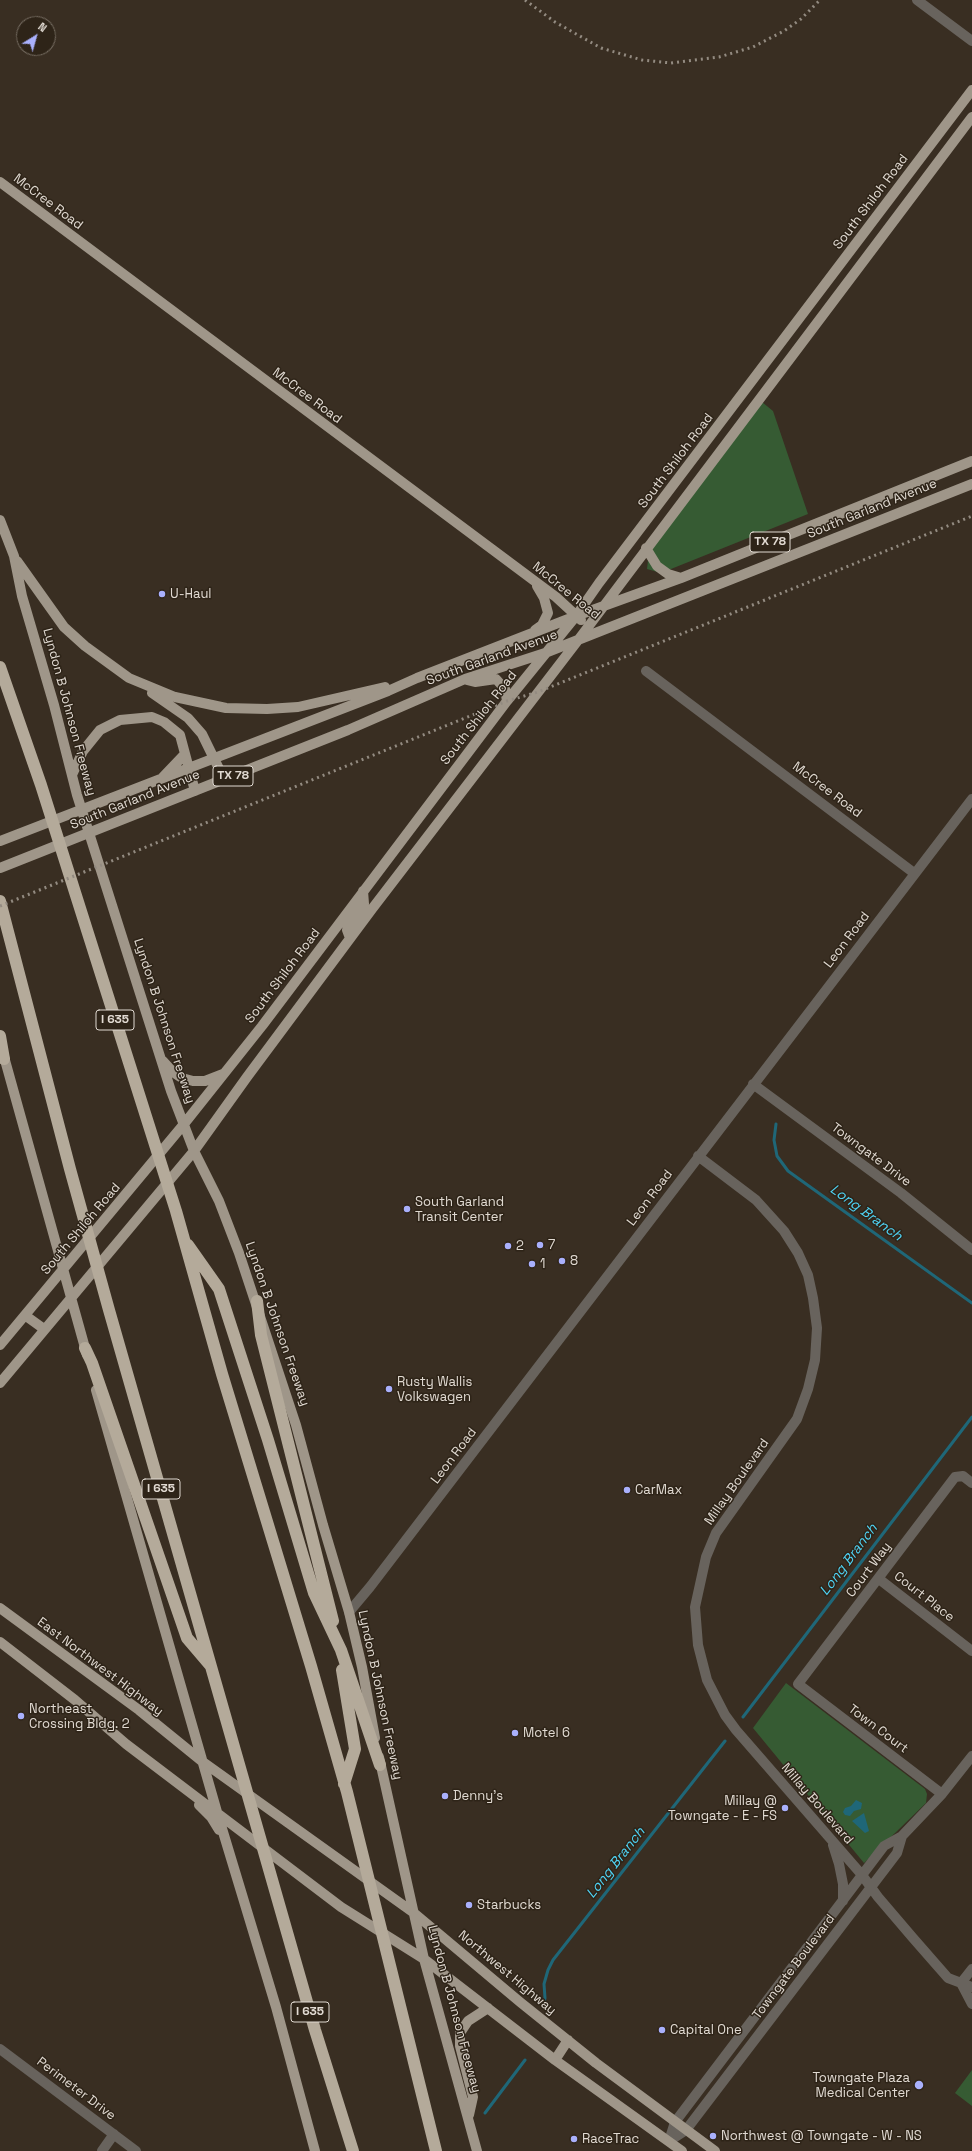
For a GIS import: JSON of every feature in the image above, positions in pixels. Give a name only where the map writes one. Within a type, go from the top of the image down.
[{"type":"highway","name":"I 635","points":[[0,666],[41,785],[176,1212],[222,1374],[307,1650],[345,1788],[436,2151]]},
{"type":"highway","name":"I 635","points":[[0,901],[70,1169],[109,1310],[214,1669],[316,2030],[353,2151]]},
{"type":"highway","points":[[0,1036],[4,1059]]},
{"type":"highway","points":[[182,1235],[219,1289],[266,1433],[314,1593],[341,1650],[380,1765]]},
{"type":"highway","points":[[256,1301],[260,1335],[336,1630],[355,1749],[345,1788]]},
{"type":"highway","points":[[85,1348],[92,1363],[187,1638],[214,1669]]},
{"type":"main road","name":"South Shiloh Road","points":[[0,1345],[26,1316],[184,1124],[262,1026],[507,701],[576,616],[599,583],[972,90]]},
{"type":"main road","points":[[593,629],[602,608],[646,548],[972,117]]},
{"type":"main road","name":"McCree Road","points":[[0,182],[567,606],[576,616],[593,629]]},
{"type":"main road","points":[[827,282],[840,292]]},
{"type":"main road","points":[[818,294],[831,304]]},
{"type":"main road","name":"South Garland Avenue","points":[[0,841],[215,757],[388,692],[418,678],[576,616],[602,608],[681,578],[972,461]]},
{"type":"main road","name":"South Garland Avenue","points":[[0,868],[348,730],[465,679],[545,653],[579,639],[593,629],[972,484]]},
{"type":"main road","name":"Lyndon B Johnson Freeway","points":[[0,520],[14,556],[26,610],[54,705],[77,795],[161,1059],[194,1151],[219,1201],[256,1301],[296,1425],[349,1612],[362,1667],[380,1765],[424,1959],[478,2151]]},
{"type":"main road","points":[[646,548],[657,566],[668,574],[681,578]]},
{"type":"main road","points":[[14,556],[64,627],[107,664],[188,718],[202,734],[215,757],[224,779]]},
{"type":"main road","points":[[527,636],[542,625],[548,613],[544,598],[535,582]]},
{"type":"main road","points":[[0,1383],[194,1151],[276,1037],[350,938],[579,639]]},
{"type":"main road","points":[[129,678],[175,698],[199,704],[226,708],[267,709],[298,707],[330,701],[418,678]]},
{"type":"main road","points":[[465,679],[476,682],[496,679],[505,689],[507,701]]},
{"type":"main road","points":[[72,775],[83,751],[94,736],[113,723],[132,718],[152,717],[175,729],[182,740],[184,755],[195,791]]},
{"type":"main road","points":[[162,778],[184,755]]},
{"type":"main road","points":[[350,938],[347,930],[349,924],[364,904],[363,891]]},
{"type":"main road","points":[[262,1026],[276,1037]]},
{"type":"main road","points":[[0,1044],[110,1441],[217,1812],[276,2007],[315,2151]]},
{"type":"main road","points":[[161,1059],[173,1072],[182,1078],[193,1081],[205,1081],[225,1073]]},
{"type":"main road","points":[[26,1316],[44,1329]]},
{"type":"main road","name":"East Northwest Highway","points":[[0,1608],[138,1710],[203,1762]]},
{"type":"main road","points":[[0,1642],[182,1788],[217,1812],[341,1907],[424,1959],[555,2060],[682,2151]]},
{"type":"main road","name":"Northwest Highway","points":[[203,1762],[414,1913],[520,2002],[596,2063],[714,2151]]},
{"type":"main road","points":[[182,1788],[213,1820],[227,1845]]},
{"type":"main road","points":[[469,2117],[473,2097],[460,2046],[460,2033],[468,2021],[488,2008]]},
{"type":"main road","points":[[555,2060],[568,2040]]},
{"type":"street","points":[[917,0],[972,41]]},
{"type":"street","name":"McCree Road","points":[[646,671],[914,873]]},
{"type":"street","name":"Leon Road","points":[[349,1612],[380,1575],[698,1156],[972,799]]},
{"type":"street","name":"Towngate Drive","points":[[753,1084],[901,1193],[972,1250]]},
{"type":"street","name":"Millay Boulevard","points":[[698,1156],[756,1200],[784,1231],[798,1253],[808,1276],[817,1328],[815,1360],[808,1389],[797,1419],[716,1533],[706,1556],[695,1607],[700,1657],[714,1696],[732,1725],[871,1887]]},
{"type":"street","name":"Court Way","points":[[798,1684],[955,1477],[963,1476],[972,1483]]},
{"type":"street","name":"Court Place","points":[[879,1579],[972,1651]]},
{"type":"street","name":"Town Court","points":[[798,1684],[942,1794]]},
{"type":"street","name":"Towngate Boulevard","points":[[669,2141],[675,2122],[884,1846],[902,1836],[942,1794],[972,1756]]},
{"type":"street","name":"Towngate Boulevard","points":[[669,2141],[686,2130],[897,1853],[902,1836]]},
{"type":"street","points":[[831,1839],[839,1864],[843,1884],[843,1901]]},
{"type":"street","points":[[871,1887],[878,1898],[948,1978],[972,1987]]},
{"type":"street","points":[[961,1983],[972,1969]]},
{"type":"street","points":[[961,1983],[972,2004]]},
{"type":"street","points":[[772,1994],[783,2003]]},
{"type":"street","name":"Perimeter Drive","points":[[0,2049],[136,2151]]},
{"type":"street","points":[[102,2151],[114,2134]]},
{"type":"green space","points":[[762,402],[773,411],[808,514],[661,573],[647,569],[649,552]]},
{"type":"green space","points":[[786,1683],[925,1789],[927,1794],[926,1803],[864,1863],[753,1728]]},
{"type":"green space","points":[[972,2070],[972,2106],[955,2093]]},
{"type":"water","points":[[856,1800],[862,1803],[861,1809],[854,1811],[850,1816],[845,1815],[843,1812],[845,1808],[851,1806]]},
{"type":"water","points":[[864,1813],[869,1831],[865,1833],[852,1821]]},
{"type":"waterway","name":"Long Branch","points":[[776,1124],[774,1140],[777,1156],[788,1171],[972,1303]]},
{"type":"waterway","name":"Long Branch","points":[[743,1717],[972,1417]]},
{"type":"waterway","name":"Long Branch","points":[[543,2007],[545,1998],[544,1984],[553,1960],[725,1741]]},
{"type":"waterway","name":"Long Branch","points":[[485,2113],[525,2060]]},
{"type":"railway","points":[[525,0],[555,22],[601,48],[642,60],[671,63],[719,57],[753,47],[784,31],[801,19],[820,0]]},
{"type":"railway","points":[[0,906],[507,701],[538,692],[972,516]]},
{"type":"place","name":"U-Haul","points":[[162,594]]},
{"type":"place","name":"South Garland Transit Center","points":[[407,1209]]},
{"type":"place","name":"7","points":[[540,1245]]},
{"type":"place","name":"2","points":[[508,1246]]},
{"type":"place","name":"8","points":[[562,1261]]},
{"type":"place","name":"1","points":[[532,1264]]},
{"type":"place","name":"Rusty Wallis Volkswagen","points":[[389,1389]]},
{"type":"place","name":"CarMax","points":[[627,1490]]},
{"type":"place","name":"Northeast Crossing Bldg. 2","points":[[21,1716]]},
{"type":"place","name":"Motel 6","points":[[515,1733]]},
{"type":"place","name":"Denny's","points":[[445,1796]]},
{"type":"place","name":"Millay @ Towngate - E - FS","points":[[785,1808]]},
{"type":"place","name":"Starbucks","points":[[469,1905]]},
{"type":"place","name":"Capital One","points":[[662,2030]]},
{"type":"place","name":"Towngate Plaza Medical Center","points":[[919,2085]]},
{"type":"place","name":"Northwest @ Towngate - W - NS","points":[[713,2136]]},
{"type":"place","name":"RaceTrac","points":[[574,2139]]}]
